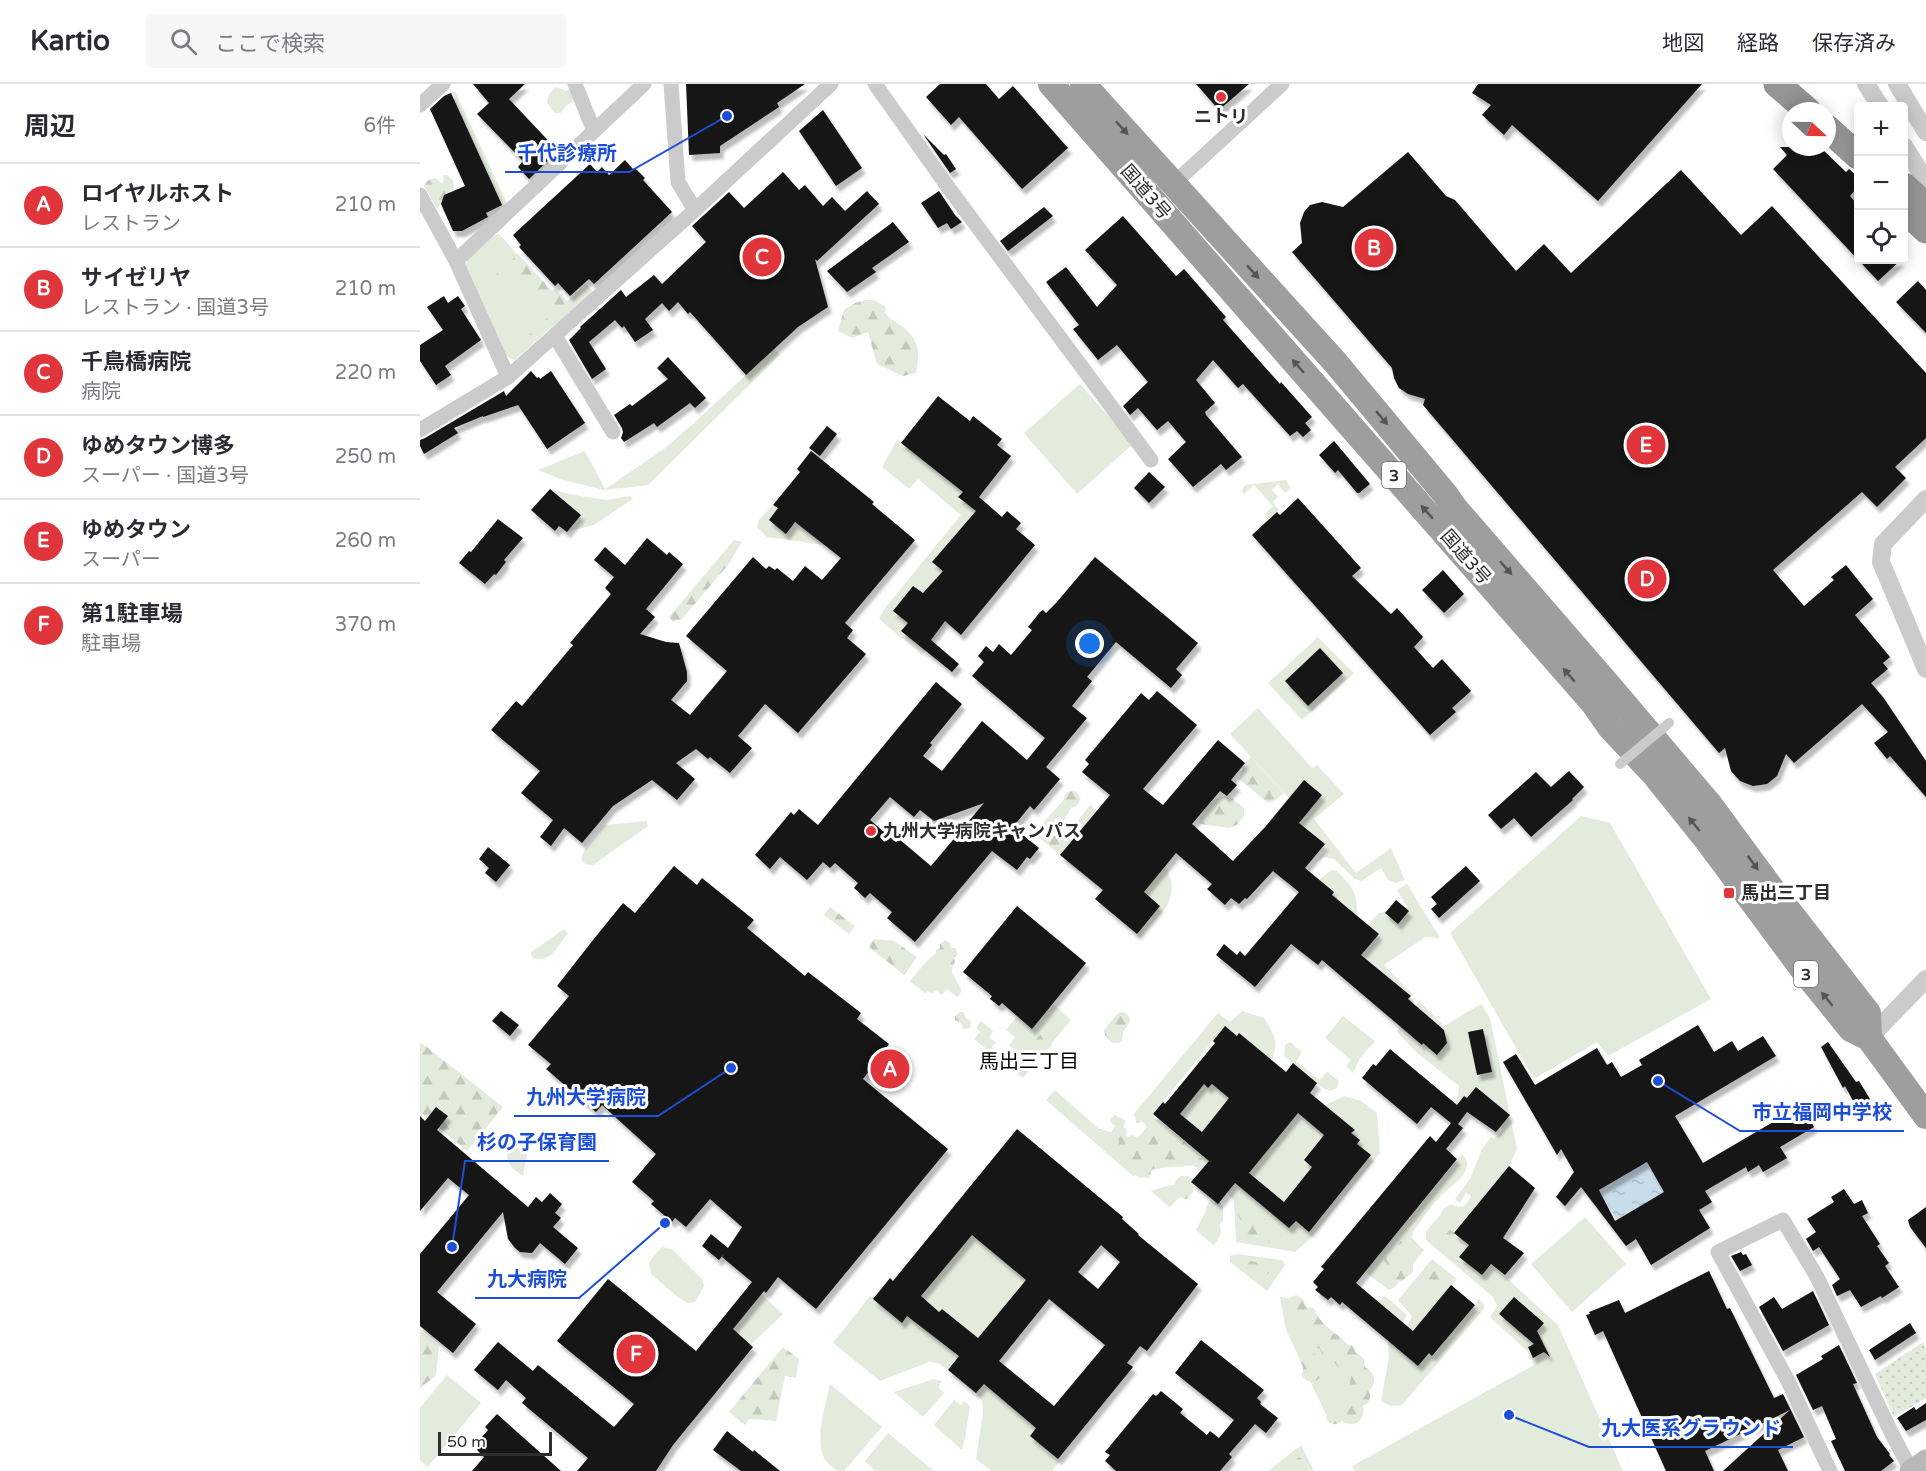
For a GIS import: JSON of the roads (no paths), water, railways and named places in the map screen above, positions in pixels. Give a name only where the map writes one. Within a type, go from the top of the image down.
[{"type":"highway","name":"国道3号","points":[[1051,84],[1335,362],[1454,507],[1710,805],[1868,1013],[1869,1038],[1926,1116]]},
{"type":"highway","name":"国道3号","points":[[1083,84],[1163,193]]},
{"type":"highway","points":[[1777,84],[1798,102]]},
{"type":"highway","points":[[1788,84],[1808,102]]},
{"type":"highway","points":[[1836,127],[1854,143]]},
{"type":"highway","points":[[1836,136],[1854,152]]},
{"type":"highway","points":[[1908,190],[1926,206]]},
{"type":"highway","points":[[1908,198],[1926,214]]},
{"type":"highway","points":[[1905,210],[1926,230]]},
{"type":"street","points":[[420,105],[443,84]]},
{"type":"street","points":[[575,84],[594,131]]},
{"type":"street","points":[[456,261],[644,84]]},
{"type":"street","points":[[670,84],[678,182],[694,210]]},
{"type":"street","points":[[420,430],[508,377],[831,84]]},
{"type":"street","points":[[875,84],[948,187],[1151,460]]},
{"type":"street","points":[[1163,193],[1282,84]]},
{"type":"street","points":[[1866,84],[1877,102]]},
{"type":"street","points":[[1897,84],[1926,132]]},
{"type":"street","points":[[1908,152],[1926,181]]},
{"type":"street","points":[[420,195],[456,261],[508,377]]},
{"type":"street","points":[[555,336],[613,432]]},
{"type":"street","points":[[1926,499],[1883,544],[1881,562],[1926,669]]},
{"type":"street","points":[[1620,764],[1669,723]]},
{"type":"street","points":[[1869,1038],[1926,979]]},
{"type":"street","points":[[1830,1471],[1788,1381],[1718,1252],[1783,1220],[1817,1277],[1891,1432],[1916,1467]]},
{"type":"water","points":[[1647,1162],[1664,1192],[1617,1220],[1599,1190]]},
{"type":"place","name":"ニトリ","points":[[1221,97]]},
{"type":"place","name":"千代診療所","points":[[727,116]]},
{"type":"place","name":"サイゼリヤ","points":[[1374,248]]},
{"type":"place","name":"千鳥橋病院","points":[[762,257]]},
{"type":"place","name":"ゆめタウン","points":[[1646,445]]},
{"type":"place","name":"ゆめタウン博多","points":[[1647,579]]},
{"type":"place","name":"九州大学病院キャンパス","points":[[871,831]]},
{"type":"place","name":"馬出三丁目","points":[[1729,893]]},
{"type":"place","name":"九州大学病院","points":[[731,1068]]},
{"type":"place","name":"ロイヤルホスト","points":[[890,1069]]},
{"type":"place","name":"市立福岡中学校","points":[[1658,1081]]},
{"type":"place","name":"九大病院","points":[[665,1223]]},
{"type":"place","name":"杉の子保育園","points":[[452,1247]]},
{"type":"place","name":"第1駐車場","points":[[636,1354]]},
{"type":"place","name":"九大医系グラウンド","points":[[1509,1415]]},
{"type":"district","name":"馬出三丁目","points":[[1029,1061]]}]
